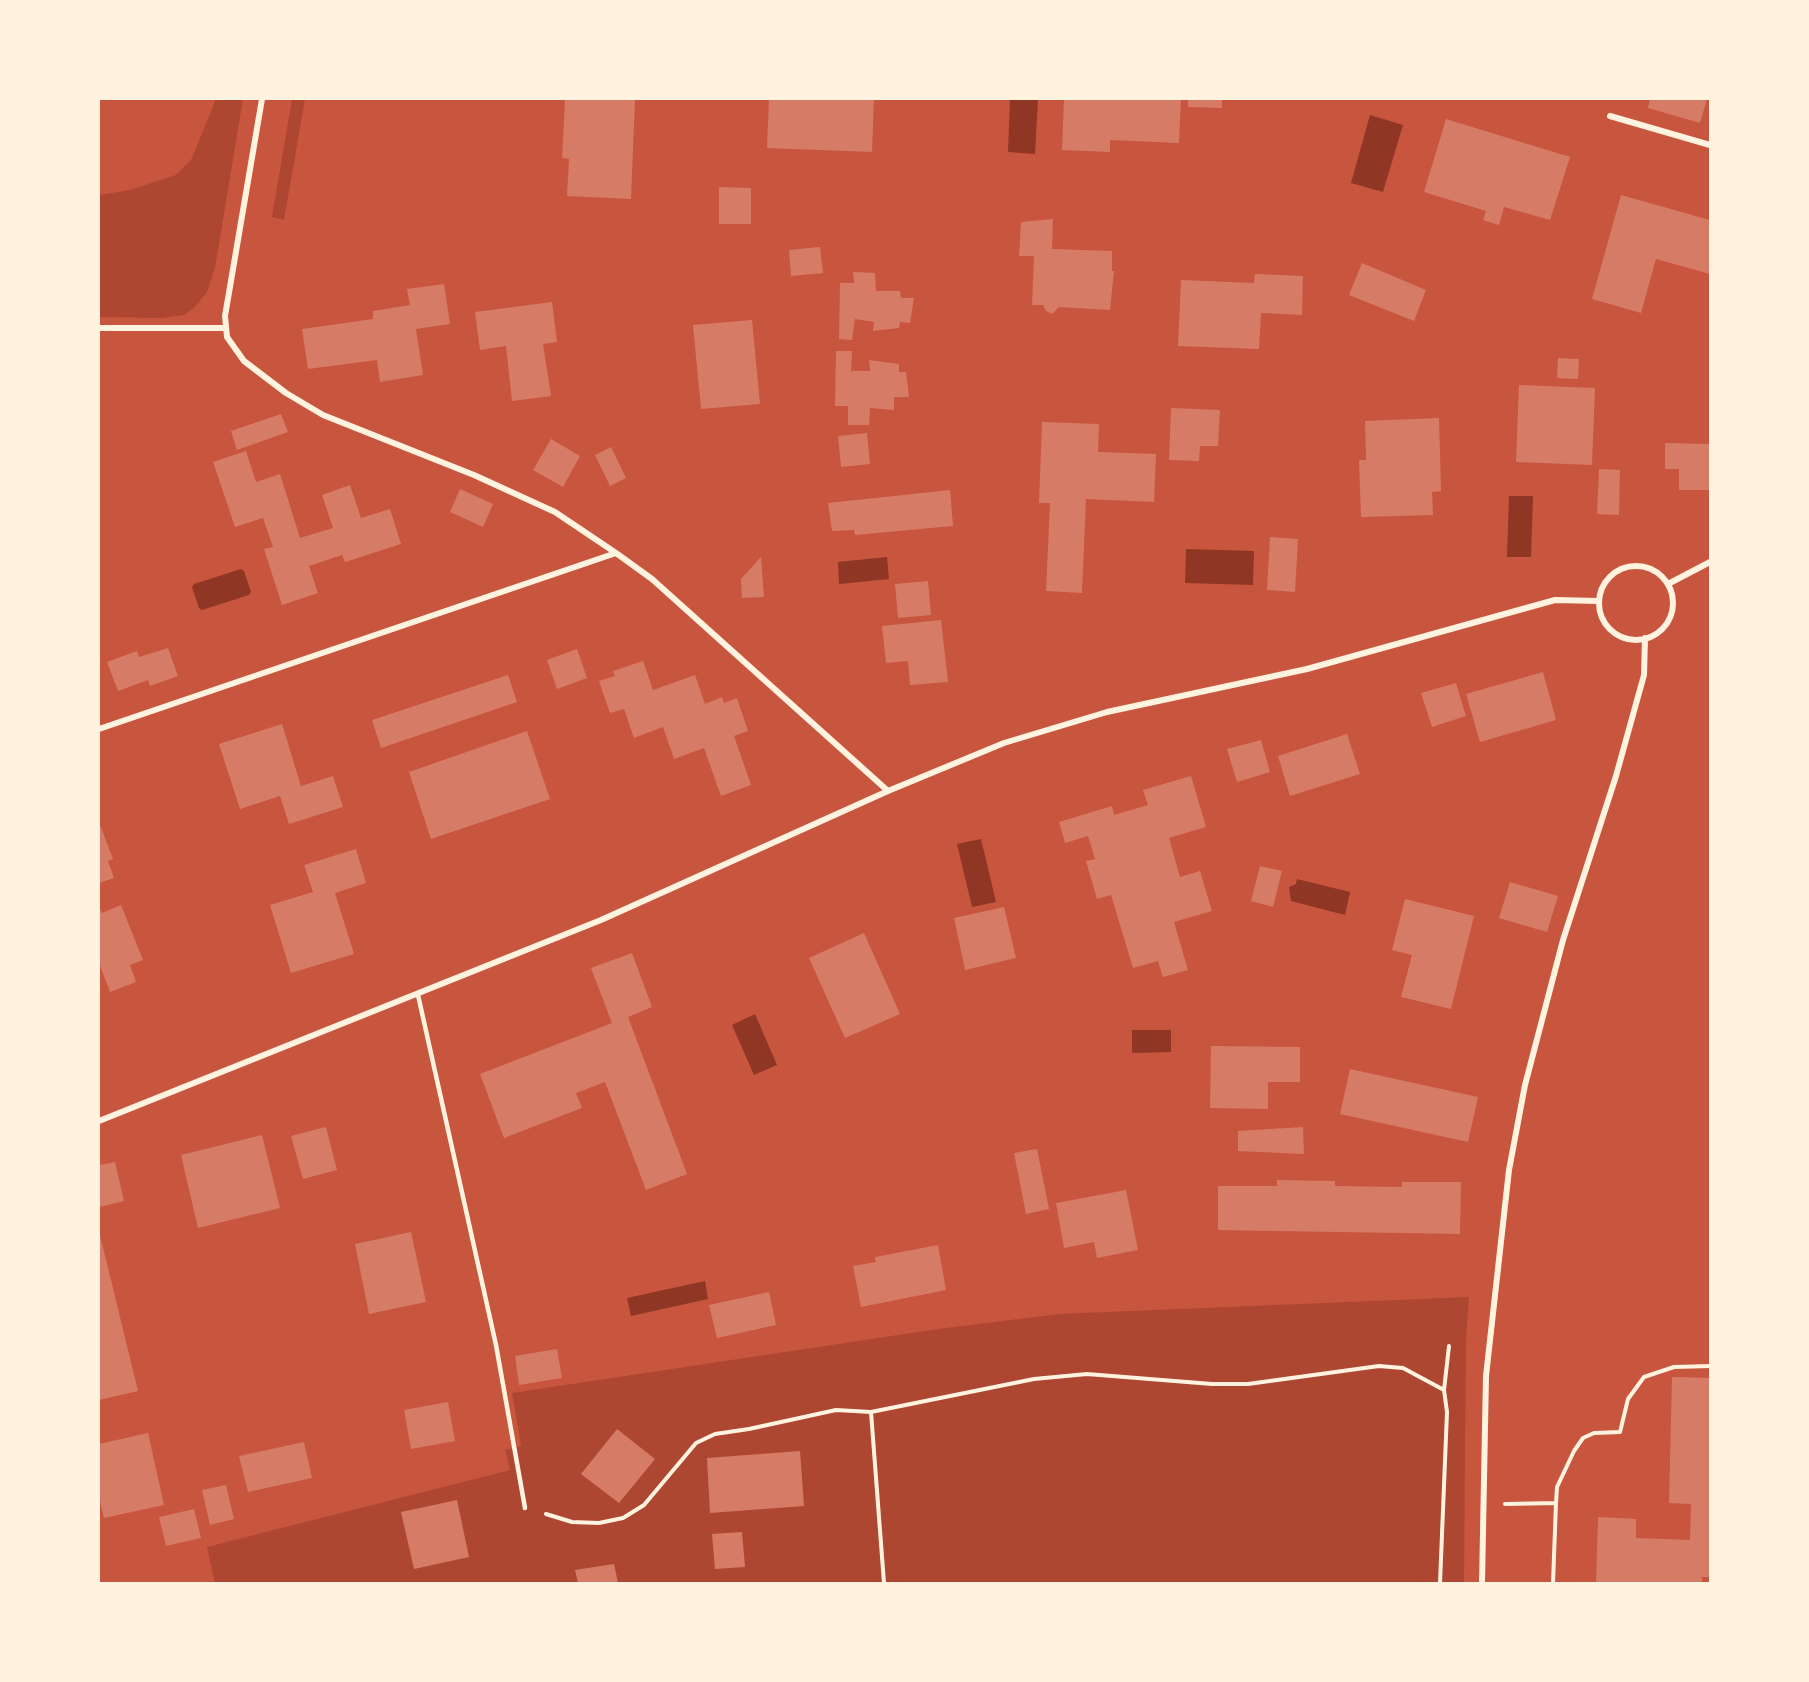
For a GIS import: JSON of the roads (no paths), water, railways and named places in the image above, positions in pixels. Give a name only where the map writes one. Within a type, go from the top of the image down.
[{"type":"street","points":[[262,99],[225,328],[227,337],[244,361],[286,393],[323,415],[474,475],[555,512],[652,579],[888,791]]},
{"type":"street","points":[[1610,116],[1710,145]]},
{"type":"street","points":[[99,328],[225,328]]},
{"type":"street","points":[[99,729],[616,553]]},
{"type":"street","points":[[1668,584],[1679,576],[1710,562]]},
{"type":"street","points":[[1628,567],[1650,569],[1668,584],[1673,606],[1670,618],[1662,629],[1645,638],[1627,639],[1606,625],[1599,601],[1608,579],[1628,567]]},
{"type":"street","points":[[99,1121],[601,920],[888,791],[1004,743],[1107,712],[1307,669],[1555,600],[1599,601]]},
{"type":"street","points":[[1482,1583],[1486,1376],[1513,1149],[1525,1085],[1563,940],[1616,776],[1644,675],[1645,638]]},
{"type":"lane","points":[[418,994],[496,1345],[525,1508]]}]
